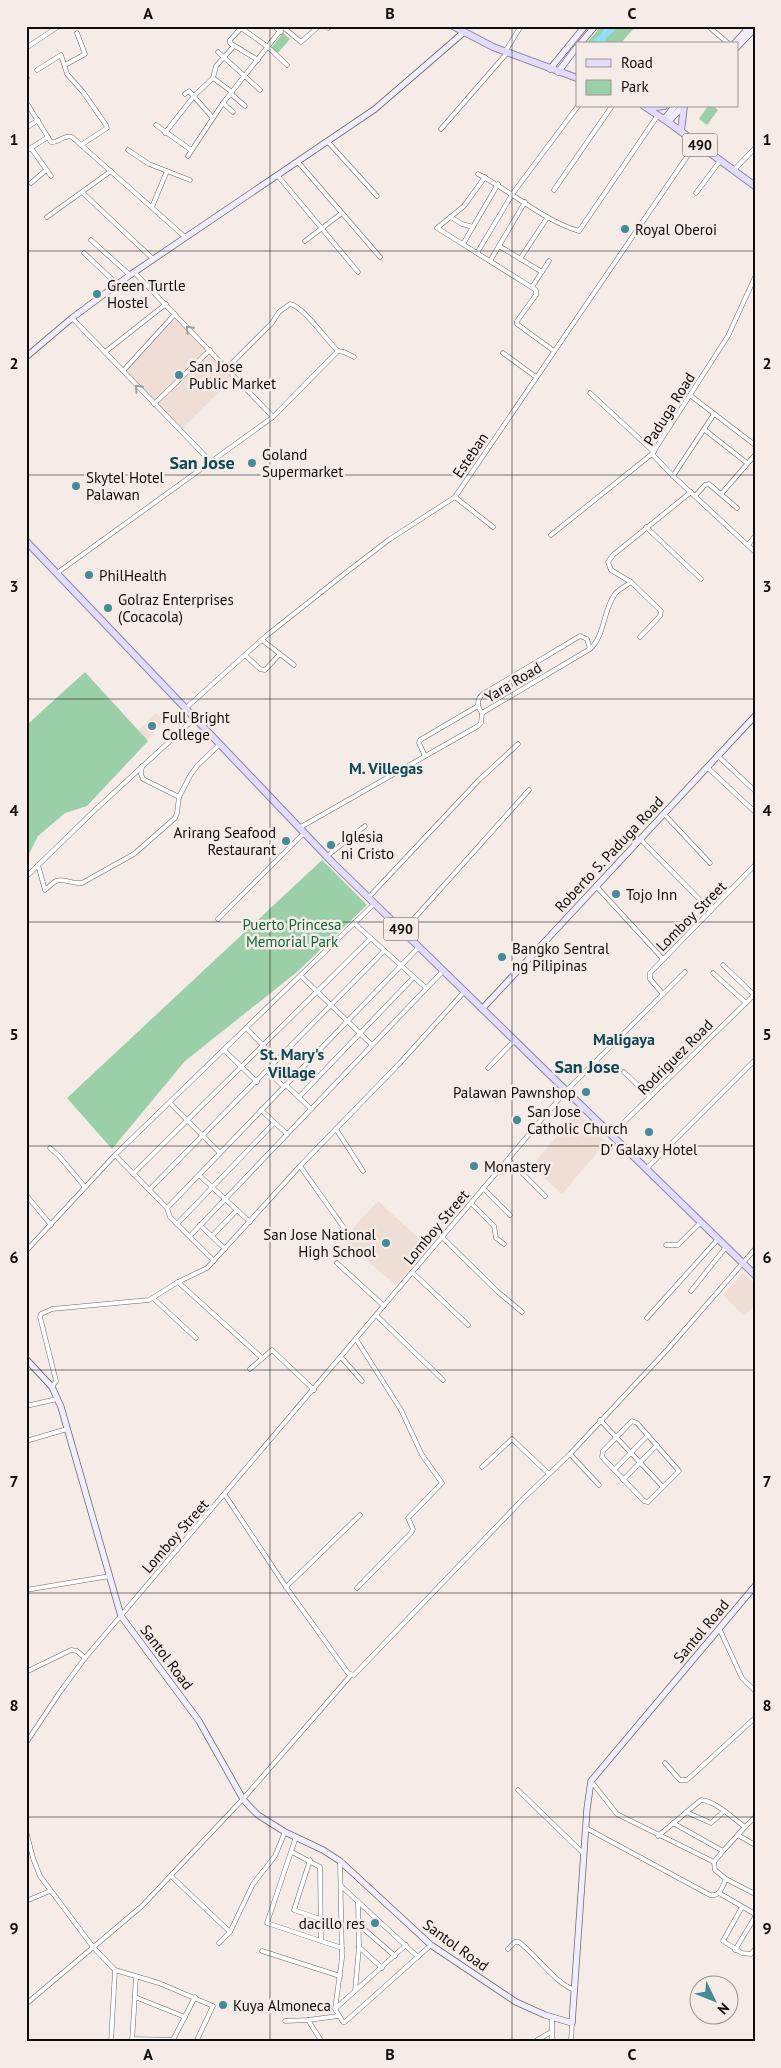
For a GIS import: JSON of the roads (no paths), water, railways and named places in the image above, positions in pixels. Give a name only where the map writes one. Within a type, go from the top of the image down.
[{"type":"main road","points":[[453,26],[463,33],[506,52],[576,78]]},
{"type":"main road","name":"490","points":[[647,108],[697,142],[755,186]]},
{"type":"main road","points":[[681,131],[683,108]]},
{"type":"main road","name":"490","points":[[26,541],[368,898],[755,1275]]},
{"type":"street","points":[[26,48],[59,26]]},
{"type":"street","points":[[274,26],[281,32]]},
{"type":"street","points":[[188,156],[223,103],[284,26],[301,42],[319,26]]},
{"type":"street","points":[[441,128],[506,52],[521,26]]},
{"type":"street","points":[[550,69],[585,26]]},
{"type":"street","points":[[582,42],[594,26]]},
{"type":"street","points":[[708,26],[727,42]]},
{"type":"street","points":[[736,42],[750,26]]},
{"type":"street","points":[[258,60],[230,43],[230,40],[242,27],[287,65]]},
{"type":"street","points":[[738,46],[755,28]]},
{"type":"street","points":[[66,65],[85,52],[77,32]]},
{"type":"street","points":[[26,357],[72,318],[132,273],[375,109],[463,33]]},
{"type":"street","points":[[165,133],[194,96],[213,78],[216,66],[234,46]]},
{"type":"street","points":[[558,72],[576,48]]},
{"type":"street","points":[[218,52],[260,90]]},
{"type":"street","points":[[37,70],[60,54],[62,55],[66,65],[66,74],[83,92],[107,127],[104,132],[81,145]]},
{"type":"street","points":[[213,78],[244,106]]},
{"type":"street","points":[[185,94],[189,91],[212,118]]},
{"type":"street","points":[[26,102],[52,142],[69,136],[185,237]]},
{"type":"street","points":[[223,103],[233,112]]},
{"type":"street","points":[[477,253],[513,193],[577,108]]},
{"type":"street","points":[[554,190],[611,108]]},
{"type":"street","points":[[478,174],[513,193],[547,218],[578,231],[582,229],[663,118],[673,108]]},
{"type":"street","points":[[663,118],[680,108]]},
{"type":"street","points":[[26,128],[38,120]]},
{"type":"street","points":[[156,125],[191,150]]},
{"type":"street","points":[[26,151],[48,137]]},
{"type":"street","points":[[328,142],[377,196]]},
{"type":"street","name":"Esteban","points":[[186,708],[262,640],[376,550],[455,497],[697,142]]},
{"type":"street","points":[[31,148],[51,176]]},
{"type":"street","points":[[734,170],[755,148]]},
{"type":"street","points":[[128,150],[148,164],[190,180]]},
{"type":"street","points":[[696,193],[720,160]]},
{"type":"street","points":[[298,162],[380,257]]},
{"type":"street","points":[[31,183],[46,170]]},
{"type":"street","points":[[47,218],[111,171]]},
{"type":"street","points":[[152,207],[167,171]]},
{"type":"street","points":[[278,176],[358,272]]},
{"type":"street","points":[[485,177],[467,203],[437,228],[532,287],[537,292],[516,324],[554,351]]},
{"type":"street","points":[[463,244],[498,184]]},
{"type":"street","points":[[82,193],[153,259]]},
{"type":"street","points":[[490,261],[525,202]]},
{"type":"street","points":[[305,241],[342,213]]},
{"type":"street","points":[[451,217],[462,224],[473,227]]},
{"type":"street","points":[[520,259],[547,218]]},
{"type":"street","points":[[91,240],[132,273],[166,304],[273,417]]},
{"type":"street","points":[[499,246],[542,272]]},
{"type":"street","points":[[84,253],[117,284]]},
{"type":"street","points":[[532,287],[549,261]]},
{"type":"street","name":"Paduga Road","points":[[755,277],[728,336],[653,453],[673,476],[755,552]]},
{"type":"street","points":[[105,352],[166,304]]},
{"type":"street","points":[[227,368],[272,323],[279,312],[290,304],[295,306],[338,351],[354,356]]},
{"type":"street","points":[[123,371],[175,314]]},
{"type":"street","points":[[72,318],[211,462]]},
{"type":"street","points":[[154,404],[210,350]]},
{"type":"street","points":[[57,573],[172,488],[273,417],[338,351]]},
{"type":"street","points":[[503,354],[536,377]]},
{"type":"street","points":[[552,535],[653,453],[590,393]]},
{"type":"street","points":[[691,396],[755,445]]},
{"type":"street","points":[[673,476],[714,414]]},
{"type":"street","points":[[705,430],[747,463]]},
{"type":"street","points":[[722,493],[755,455]]},
{"type":"street","points":[[695,496],[707,484],[722,493],[737,508]]},
{"type":"street","points":[[640,637],[662,612],[631,582],[611,570],[608,562],[613,555],[646,527],[691,492]]},
{"type":"street","points":[[455,497],[493,527]]},
{"type":"street","points":[[646,527],[701,579]]},
{"type":"street","points":[[748,545],[755,536]]},
{"type":"street","points":[[590,649],[596,642],[613,597],[620,589],[631,582]]},
{"type":"street","points":[[482,713],[478,706],[479,698],[483,694],[580,636],[587,639],[590,649]]},
{"type":"street","points":[[262,640],[294,665]]},
{"type":"street","name":"Yara Road","points":[[218,918],[301,830],[480,725],[482,713],[590,649]]},
{"type":"street","points":[[245,655],[262,670],[265,670],[280,654]]},
{"type":"street","points":[[425,756],[419,743],[420,740],[478,706]]},
{"type":"street","name":"Roberto S. Paduga Road","points":[[482,1009],[755,716]]},
{"type":"street","points":[[26,877],[195,718]]},
{"type":"street","points":[[38,865],[45,890],[55,881],[61,880],[73,884],[82,883],[95,874],[115,866],[145,846],[176,816],[179,797],[198,765],[220,744]]},
{"type":"street","points":[[368,898],[479,780],[518,744]]},
{"type":"street","points":[[718,756],[755,792]]},
{"type":"street","points":[[142,766],[141,774],[143,779],[179,797]]},
{"type":"street","points":[[707,767],[755,812]]},
{"type":"street","points":[[403,931],[529,790]]},
{"type":"street","points":[[664,814],[710,863]]},
{"type":"street","points":[[327,856],[365,826]]},
{"type":"street","points":[[640,839],[711,911]]},
{"type":"street","name":"Lomboy Street","points":[[121,1616],[565,1092],[663,994],[649,977],[650,973],[755,866]]},
{"type":"street","points":[[596,886],[663,959]]},
{"type":"street","points":[[26,1251],[115,1156],[374,904]]},
{"type":"street","points":[[354,923],[426,988]]},
{"type":"street","points":[[133,1174],[370,938]]},
{"type":"street","points":[[167,1208],[419,947]]},
{"type":"street","points":[[150,1190],[384,951]]},
{"type":"street","points":[[723,965],[754,994]]},
{"type":"street","points":[[190,1236],[443,971]]},
{"type":"street","points":[[663,994],[685,972]]},
{"type":"street","points":[[713,973],[746,1003]]},
{"type":"street","points":[[300,976],[372,1045]]},
{"type":"street","points":[[299,1097],[413,978]]},
{"type":"street","points":[[52,1387],[56,1381],[40,1317],[41,1314],[52,1309],[142,1301],[153,1298],[178,1282],[204,1270],[300,1166],[400,1063],[464,992]]},
{"type":"street","name":"Rodriguez Road","points":[[611,1135],[754,994]]},
{"type":"street","points":[[247,1029],[278,1060]]},
{"type":"street","points":[[488,1068],[514,1041]]},
{"type":"street","points":[[224,1050],[256,1082]]},
{"type":"street","points":[[646,1168],[755,1060]]},
{"type":"street","points":[[267,1071],[311,1109]]},
{"type":"street","points":[[624,1072],[650,1097]]},
{"type":"street","points":[[170,1103],[220,1153]]},
{"type":"street","points":[[261,1110],[287,1134]]},
{"type":"street","points":[[177,1224],[274,1123]]},
{"type":"street","points":[[336,1129],[363,1171]]},
{"type":"street","points":[[50,1148],[85,1187]]},
{"type":"street","points":[[115,1156],[167,1208],[170,1217],[214,1261]]},
{"type":"street","points":[[508,1159],[545,1196]]},
{"type":"street","points":[[300,1166],[344,1228]]},
{"type":"street","points":[[199,1174],[250,1222]]},
{"type":"street","points":[[483,1188],[510,1215]]},
{"type":"street","points":[[26,1195],[51,1225]]},
{"type":"street","points":[[471,1203],[494,1226],[496,1238],[504,1244]]},
{"type":"street","points":[[212,1236],[237,1210]]},
{"type":"street","points":[[666,1245],[678,1245],[701,1222]]},
{"type":"street","points":[[200,1225],[225,1249]]},
{"type":"street","points":[[442,1237],[498,1292],[522,1312]]},
{"type":"street","points":[[648,1318],[718,1239]]},
{"type":"street","points":[[691,1291],[726,1247]]},
{"type":"street","points":[[26,2004],[128,1919],[171,1876],[243,1799],[351,1675],[357,1672],[570,1454],[667,1350],[755,1248]]},
{"type":"street","points":[[337,1263],[384,1306]]},
{"type":"street","points":[[412,1272],[468,1325]]},
{"type":"street","points":[[178,1282],[262,1358]]},
{"type":"street","points":[[153,1298],[196,1338]]},
{"type":"street","points":[[376,1315],[443,1380]]},
{"type":"street","points":[[356,1339],[401,1410],[422,1455],[442,1481],[408,1518],[413,1529],[411,1533],[357,1588]]},
{"type":"street","points":[[250,1370],[272,1350],[314,1390]]},
{"type":"street","points":[[341,1357],[362,1381]]},
{"type":"street","points":[[26,1359],[52,1387],[58,1399],[121,1616]]},
{"type":"street","points":[[26,1406],[58,1399]]},
{"type":"street","points":[[600,1420],[663,1487]]},
{"type":"street","points":[[632,1421],[637,1423],[679,1471],[646,1502],[604,1459],[602,1454],[616,1436],[632,1421]]},
{"type":"street","points":[[26,1441],[67,1428]]},
{"type":"street","points":[[614,1470],[648,1435]]},
{"type":"street","points":[[482,1467],[512,1439],[549,1474]]},
{"type":"street","points":[[623,1480],[657,1445]]},
{"type":"street","points":[[570,1454],[599,1485]]},
{"type":"street","points":[[225,1495],[286,1587],[351,1675]]},
{"type":"street","points":[[286,1587],[360,1515]]},
{"type":"street","points":[[26,1590],[110,1576]]},
{"type":"street","name":"Santol Road","points":[[591,1781],[755,1586]]},
{"type":"street","name":"Santol Road","points":[[26,1744],[85,1658],[121,1616],[198,1721],[243,1799],[258,1815],[285,1832],[323,1850],[340,1861],[431,1945],[516,2002],[552,2018],[572,2023]]},
{"type":"street","points":[[720,1628],[742,1678],[755,1690]]},
{"type":"street","points":[[26,1672],[71,1650],[77,1651],[85,1658]]},
{"type":"street","points":[[665,1763],[678,1778],[687,1780],[755,1718]]},
{"type":"street","points":[[571,2042],[591,1781]]},
{"type":"street","points":[[591,1781],[617,1814],[658,1836],[714,1862]]},
{"type":"street","points":[[518,1790],[584,1854]]},
{"type":"street","points":[[658,1836],[695,1803],[703,1800],[724,1811],[745,1827]]},
{"type":"street","points":[[686,1812],[711,1823],[724,1811]]},
{"type":"street","points":[[755,1817],[714,1862],[714,1870],[755,1894]]},
{"type":"street","points":[[673,1824],[724,1851]]},
{"type":"street","points":[[586,1828],[710,1895],[714,1896],[719,1893],[726,1878]]},
{"type":"street","points":[[26,1831],[36,1867],[50,1891],[93,1947],[115,1970],[159,1983],[195,1997],[214,2007],[196,2042]]},
{"type":"street","points":[[219,1943],[230,1932],[253,1884],[275,1856],[285,1832]]},
{"type":"street","points":[[738,1835],[755,1845]]},
{"type":"street","points":[[296,1838],[267,1923],[342,1948]]},
{"type":"street","points":[[292,1852],[320,1867],[321,1941]]},
{"type":"street","points":[[310,1860],[294,1910],[320,1919]]},
{"type":"street","points":[[340,1861],[342,1948],[335,2009],[343,2022],[431,1945]]},
{"type":"street","points":[[171,1876],[230,1932]]},
{"type":"street","points":[[341,1886],[418,1957]]},
{"type":"street","points":[[26,1901],[50,1891]]},
{"type":"street","points":[[719,1893],[755,1916],[735,1950]]},
{"type":"street","points":[[354,1991],[359,1947],[358,1902]]},
{"type":"street","points":[[742,1907],[723,1940],[735,1950],[748,1955],[755,1949]]},
{"type":"street","points":[[358,1924],[395,1956]]},
{"type":"street","points":[[508,1949],[515,1942],[519,1942],[561,1984],[575,1990]]},
{"type":"street","points":[[335,2009],[406,1945]]},
{"type":"street","points":[[359,1947],[382,1968]]},
{"type":"street","points":[[262,1951],[340,1976]]},
{"type":"street","points":[[111,2042],[115,1970]]},
{"type":"street","points":[[136,1977],[132,2040],[172,2041],[195,1997]]},
{"type":"street","points":[[135,1997],[185,2017]]},
{"type":"street","points":[[285,2021],[338,2016]]},
{"type":"street","points":[[552,2018],[552,2042]]},
{"type":"street","points":[[308,2020],[322,2042]]},
{"type":"street","points":[[534,2042],[551,2032]]},
{"type":"water","points":[[605,26],[613,26],[615,30],[605,39],[606,42],[591,42],[592,41],[602,33]]},
{"type":"place","name":"Royal Oberoi","points":[[625,229]]},
{"type":"place","name":"Green Turtle Hostel","points":[[97,294]]},
{"type":"place","name":"San Jose Public Market","points":[[179,375]]},
{"type":"place","name":"Goland Supermarket","points":[[252,463]]},
{"type":"place","name":"Skytel Hotel Palawan","points":[[76,486]]},
{"type":"place","name":"PhilHealth","points":[[89,575]]},
{"type":"place","name":"Golraz Enterprises (Cocacola)","points":[[108,608]]},
{"type":"place","name":"Full Bright College","points":[[152,726]]},
{"type":"place","name":"Arirang Seafood Restaurant","points":[[286,841]]},
{"type":"place","name":"Iglesia ni Cristo","points":[[331,845]]},
{"type":"place","name":"Tojo Inn","points":[[616,894]]},
{"type":"place","name":"Bangko Sentral ng Pilipinas","points":[[502,957]]},
{"type":"place","name":"Palawan Pawnshop","points":[[586,1092]]},
{"type":"place","name":"San Jose Catholic Church","points":[[517,1120]]},
{"type":"place","name":"D' Galaxy Hotel","points":[[649,1132]]},
{"type":"place","name":"Monastery","points":[[474,1166]]},
{"type":"place","name":"San Jose National High School","points":[[386,1243]]},
{"type":"place","name":"dacillo res","points":[[375,1923]]},
{"type":"place","name":"Kuya Almoneca","points":[[223,2005]]},
{"type":"district","name":"San Jose","points":[[202,462]]},
{"type":"district","name":"M. Villegas","points":[[386,768]]},
{"type":"district","name":"Maligaya","points":[[624,1039]]},
{"type":"district","name":"St. Mary's Village","points":[[292,1063]]},
{"type":"district","name":"San Jose","points":[[587,1066]]},
{"type":"park label","name":"Puerto Princesa Memorial Park","points":[[292,932]]}]
